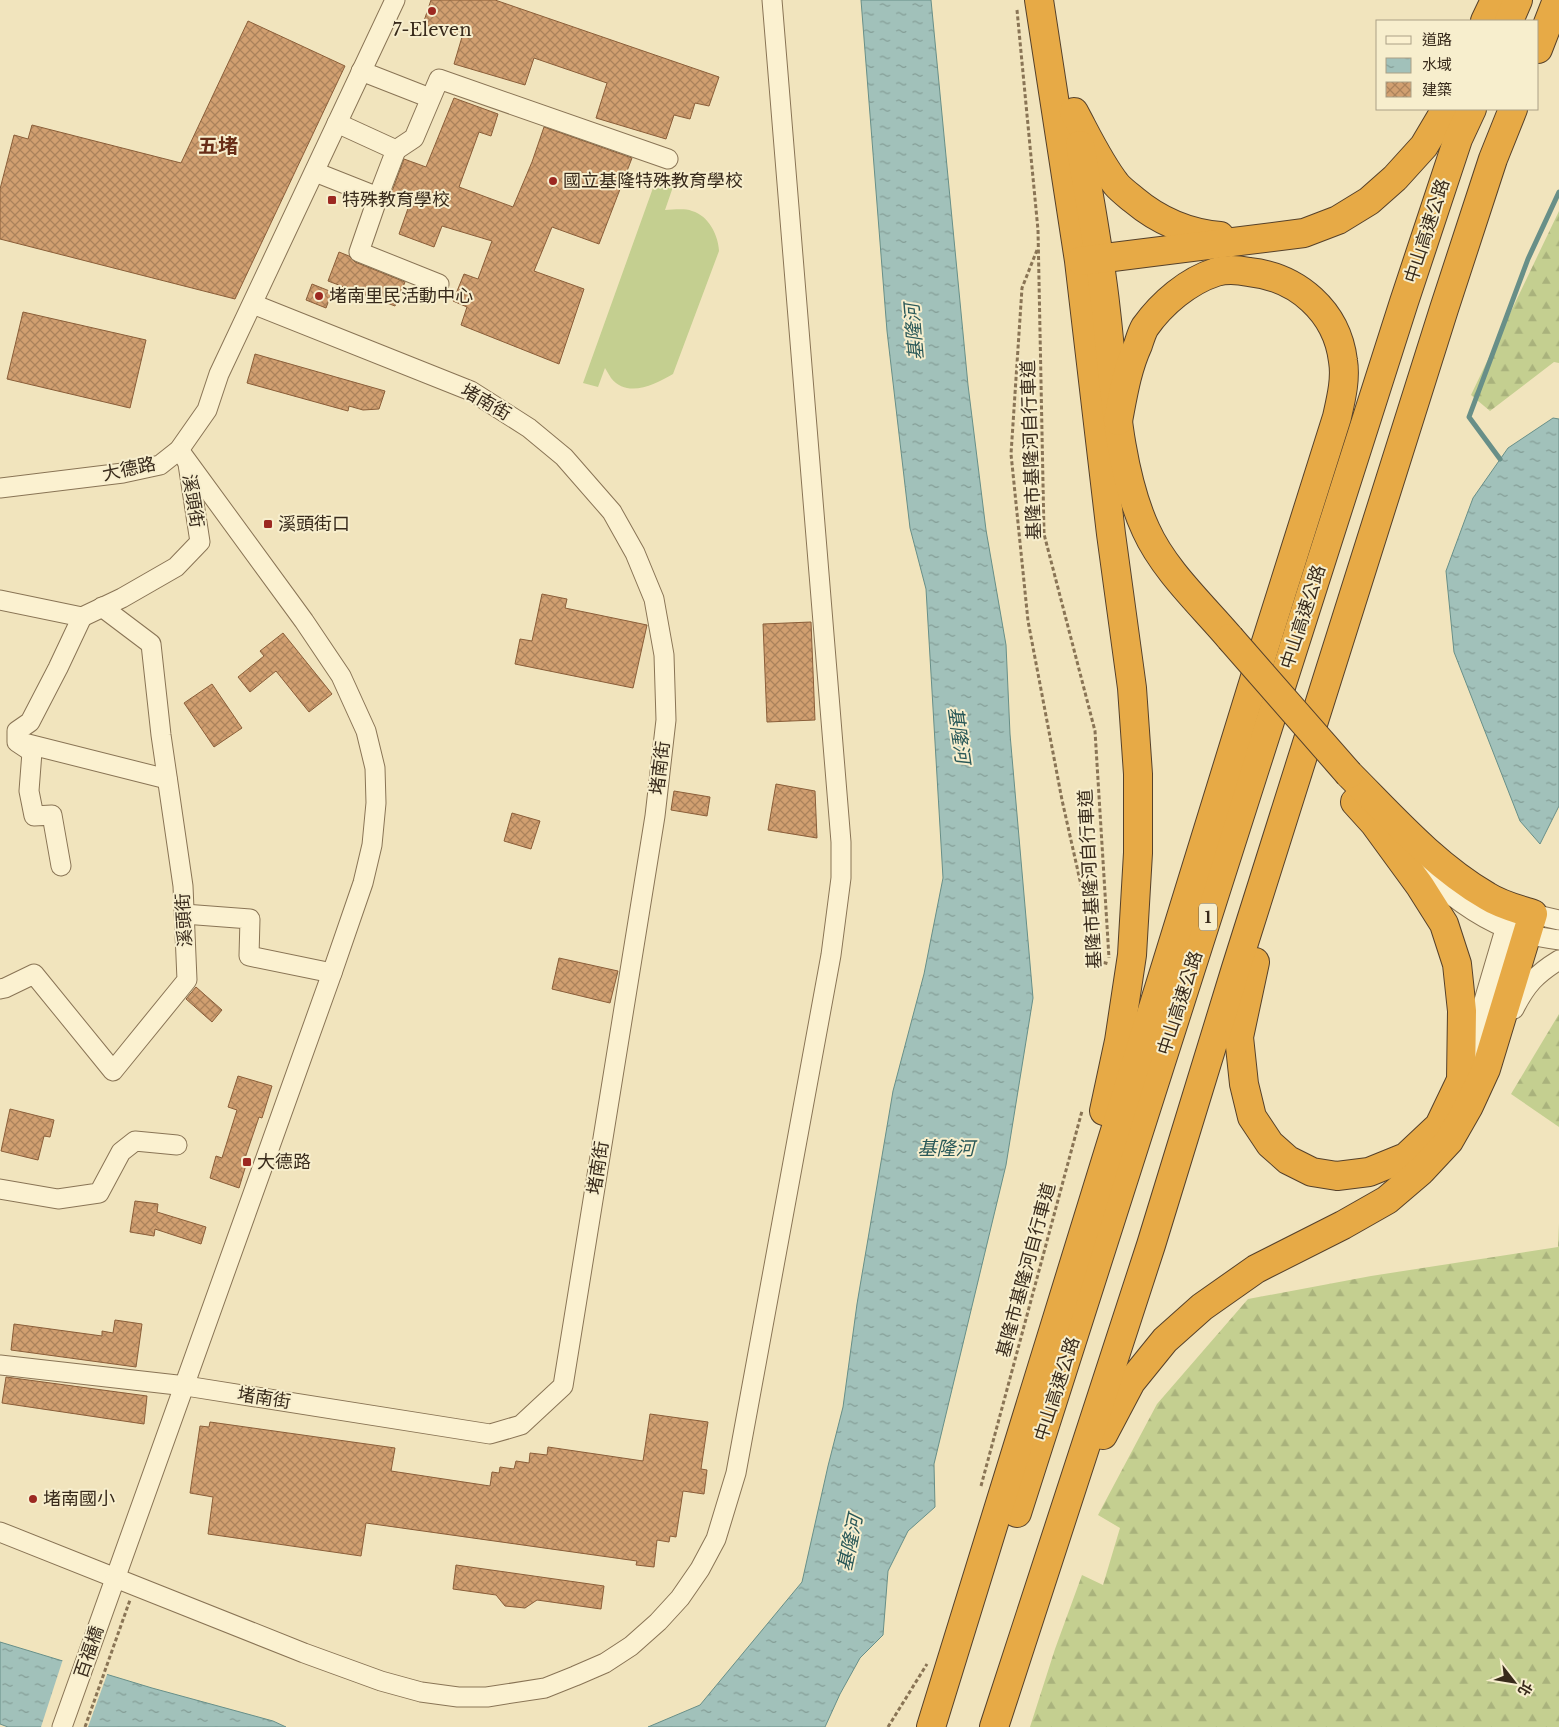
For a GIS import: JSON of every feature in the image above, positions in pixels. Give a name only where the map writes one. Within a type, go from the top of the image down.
[{"type":"highway","points":[[1058,0],[1074,112],[1119,506],[1132,538],[1168,592],[1224,643],[1344,779],[1420,886],[1444,924],[1457,964],[1462,1011],[1461,1080],[1439,1126],[1406,1157],[1369,1172],[1337,1176],[1312,1172],[1288,1160],[1270,1144],[1252,1116],[1244,1084],[1239,1037],[1252,969],[1278,880],[1282,821]]},
{"type":"highway","points":[[1485,20],[1495,0]]},
{"type":"highway","points":[[1509,20],[1518,0]]},
{"type":"highway","points":[[1539,46],[1557,0]]},
{"type":"highway","points":[[1028,5],[1090,260]]},
{"type":"highway","points":[[1090,260],[1304,233],[1338,220],[1369,201],[1395,178],[1424,146],[1445,110]]},
{"type":"highway","name":"中山高速公路","points":[[948,1727],[1404,302],[1458,139],[1472,110]]},
{"type":"highway","points":[[994,1727],[1151,1245],[1282,821],[1444,309],[1493,159],[1514,110]]},
{"type":"highway","points":[[1074,112],[1101,162],[1118,186],[1145,209],[1172,226],[1203,234],[1254,239]]},
{"type":"highway","points":[[932,1727],[1337,417],[1343,388],[1344,361],[1330,320],[1312,298],[1290,284],[1266,274],[1237,270],[1217,271],[1194,281],[1168,302],[1145,328],[1129,364],[1108,422],[1111,534],[1132,688],[1138,774],[1138,853],[1132,955],[1119,1041],[1096,1152],[1058,1270],[1009,1475]]},
{"type":"highway","points":[[994,1727],[1025,1661],[1081,1490],[1103,1434],[1131,1382],[1165,1340],[1202,1307],[1256,1269],[1387,1200],[1421,1171],[1449,1141],[1469,1106],[1486,1069],[1527,921],[1452,872],[1344,779]]},
{"type":"street","points":[[253,304],[395,0]]},
{"type":"street","points":[[0,1532],[113,1583],[135,1586],[304,1653],[381,1681],[421,1692],[458,1697],[487,1696],[545,1688],[604,1662],[631,1646],[658,1622],[680,1598],[700,1569],[716,1539],[736,1474],[831,955],[840,878],[840,834],[772,0]]},
{"type":"street","points":[[361,72],[430,98]]},
{"type":"street","points":[[440,284],[359,252],[396,150],[414,138],[439,79],[668,160]]},
{"type":"street","points":[[337,123],[396,150]]},
{"type":"street","points":[[315,172],[378,197]]},
{"type":"street","name":"大德路","points":[[0,488],[123,473],[160,465],[183,456],[207,410],[219,374],[253,304]]},
{"type":"street","name":"堵南街","points":[[186,1386],[490,1434],[521,1426],[563,1386],[655,816],[666,720],[664,655],[654,599],[635,553],[612,512],[564,457],[529,428],[471,391],[253,304]]},
{"type":"street","points":[[113,1583],[186,1386],[363,883],[372,845],[376,802],[375,768],[366,731],[341,676],[304,621],[183,456]]},
{"type":"street","name":"溪頭街","points":[[82,616],[122,598],[176,567],[200,542],[183,456]]},
{"type":"street","points":[[0,600],[82,616],[30,722],[18,731],[17,742]]},
{"type":"street","name":"溪頭街","points":[[0,989],[34,974],[113,1071],[187,980],[183,886],[167,779],[151,644],[102,607]]},
{"type":"street","points":[[17,742],[167,779]]},
{"type":"street","points":[[17,742],[32,752],[29,791],[34,816],[52,815],[61,866]]},
{"type":"street","points":[[1374,823],[1428,876],[1478,914],[1527,921],[1559,940]]},
{"type":"street","points":[[184,914],[250,918],[249,956],[332,974]]},
{"type":"street","points":[[1461,1080],[1527,921]]},
{"type":"street","points":[[1486,1069],[1524,989],[1544,969],[1559,960]]},
{"type":"street","points":[[0,1189],[58,1199],[99,1193],[121,1152],[136,1141],[177,1145]]},
{"type":"street","points":[[0,1365],[186,1386]]},
{"type":"street","name":"百福橋","points":[[62,1727],[113,1583]]},
{"type":"path","name":"基隆市基隆河自行車道","points":[[1028,5],[1038,247],[1044,534],[1095,731],[1109,964],[1098,961],[1062,800],[1028,621],[1011,454],[1022,288],[1038,247]]},
{"type":"path","name":"基隆市基隆河自行車道","points":[[980,1490],[1082,1109]]},
{"type":"path","points":[[85,1727],[135,1586]]},
{"type":"path","points":[[888,1727],[928,1662]]},
{"type":"green space","points":[[658,174],[675,181],[665,210],[682,209],[698,213],[712,227],[719,251],[673,374],[642,388],[633,389],[625,388],[618,384],[611,378],[605,368],[598,387],[583,383]]},
{"type":"green space","points":[[1559,211],[1559,363],[1554,362],[1490,411],[1471,395]]},
{"type":"green space","points":[[1559,1014],[1559,1127],[1511,1094]]},
{"type":"green space","points":[[1559,1223],[1559,1727],[1030,1727],[1055,1649],[1082,1575],[1103,1585],[1120,1528],[1098,1515],[1157,1404],[1248,1299],[1371,1276],[1558,1247]]},
{"type":"water","name":"基隆河","points":[[861,0],[931,0],[968,385],[986,530],[1006,645],[1010,734],[1033,998],[1006,1165],[934,1464],[935,1507],[908,1531],[888,1571],[883,1635],[860,1658],[840,1694],[825,1727],[648,1727],[700,1705],[802,1582],[843,1407],[857,1304],[893,1091],[924,974],[943,878],[926,589],[910,528],[887,331]]},
{"type":"water","points":[[1553,418],[1559,419],[1559,806],[1540,844],[1520,821],[1454,652],[1446,571],[1473,498],[1508,448]]},
{"type":"water","points":[[0,1642],[152,1688],[273,1721],[286,1727],[8,1727],[0,1724]]},
{"type":"pier","points":[[63,1659],[108,1672],[88,1727],[41,1727]]},
{"type":"building","points":[[431,0],[495,0],[719,77],[709,106],[695,103],[690,119],[674,115],[666,139],[596,118],[607,83],[534,58],[525,85],[454,64],[462,37],[423,24]]},
{"type":"building","points":[[248,21],[345,66],[235,299],[0,239],[0,189],[14,135],[28,139],[32,125],[181,163]]},
{"type":"building","points":[[454,98],[498,114],[491,136],[479,132],[459,187],[513,207],[544,127],[632,158],[599,244],[552,227],[534,271],[584,289],[559,364],[461,325],[467,307],[453,301],[464,274],[478,279],[492,241],[442,226],[434,247],[399,234],[411,200],[391,194],[404,159],[426,167]]},
{"type":"building","points":[[339,252],[349,256],[355,262],[405,282],[395,306],[328,281]]},
{"type":"building","name":"堵南里民活動中心","points":[[312,284],[332,292],[326,308],[306,300]]},
{"type":"building","points":[[23,312],[146,340],[130,408],[7,379]]},
{"type":"building","points":[[255,354],[385,391],[379,409],[363,410],[349,406],[348,411],[247,383]]},
{"type":"building","points":[[542,594],[567,599],[565,608],[647,625],[633,688],[515,664],[520,639],[532,641]]},
{"type":"building","points":[[811,622],[815,720],[767,722],[763,624]]},
{"type":"building","points":[[283,633],[332,694],[309,712],[276,671],[250,692],[238,677],[264,656],[260,651]]},
{"type":"building","points":[[212,684],[242,728],[214,747],[184,703]]},
{"type":"building","points":[[776,784],[815,791],[817,838],[768,830]]},
{"type":"building","points":[[674,791],[710,797],[707,816],[671,810]]},
{"type":"building","points":[[512,813],[540,821],[531,849],[504,841]]},
{"type":"building","points":[[559,958],[618,971],[610,1003],[552,989]]},
{"type":"building","points":[[196,987],[222,1010],[212,1022],[186,999]]},
{"type":"building","points":[[238,1076],[272,1086],[262,1118],[259,1117],[243,1164],[246,1165],[239,1188],[210,1178],[216,1156],[222,1158],[237,1110],[228,1107]]},
{"type":"building","points":[[10,1109],[54,1120],[50,1137],[44,1136],[38,1160],[1,1151]]},
{"type":"building","points":[[135,1201],[158,1204],[157,1212],[206,1227],[201,1244],[155,1229],[154,1236],[130,1232]]},
{"type":"building","points":[[115,1320],[142,1324],[136,1367],[11,1350],[14,1324],[102,1336],[102,1331],[113,1333]]},
{"type":"building","points":[[6,1377],[147,1396],[144,1424],[2,1403]]},
{"type":"building","points":[[650,1414],[708,1422],[701,1469],[707,1470],[704,1494],[683,1491],[676,1537],[670,1536],[669,1542],[657,1540],[654,1567],[636,1565],[637,1561],[366,1523],[361,1556],[208,1534],[213,1497],[190,1493],[200,1426],[209,1427],[210,1422],[395,1448],[391,1471],[490,1486],[492,1472],[499,1473],[500,1467],[514,1469],[516,1461],[529,1463],[530,1453],[547,1455],[548,1447],[643,1461]]},
{"type":"building","points":[[456,1565],[604,1586],[601,1609],[537,1600],[525,1608],[505,1606],[496,1595],[453,1589]]},
{"type":"waterway","points":[[1500,459],[1469,417],[1528,259],[1559,192]]},
{"type":"place","name":"7-Eleven","points":[[432,11]]},
{"type":"place","name":"國立基隆特殊教育學校","points":[[553,181]]},
{"type":"place","name":"特殊教育學校","points":[[332,200]]},
{"type":"place","name":"堵南里民活動中心","points":[[319,296]]},
{"type":"place","name":"溪頭街口","points":[[268,524]]},
{"type":"place","name":"大德路","points":[[247,1162]]},
{"type":"place","name":"堵南國小","points":[[33,1499]]},
{"type":"district","name":"五堵","points":[[218,146]]}]
